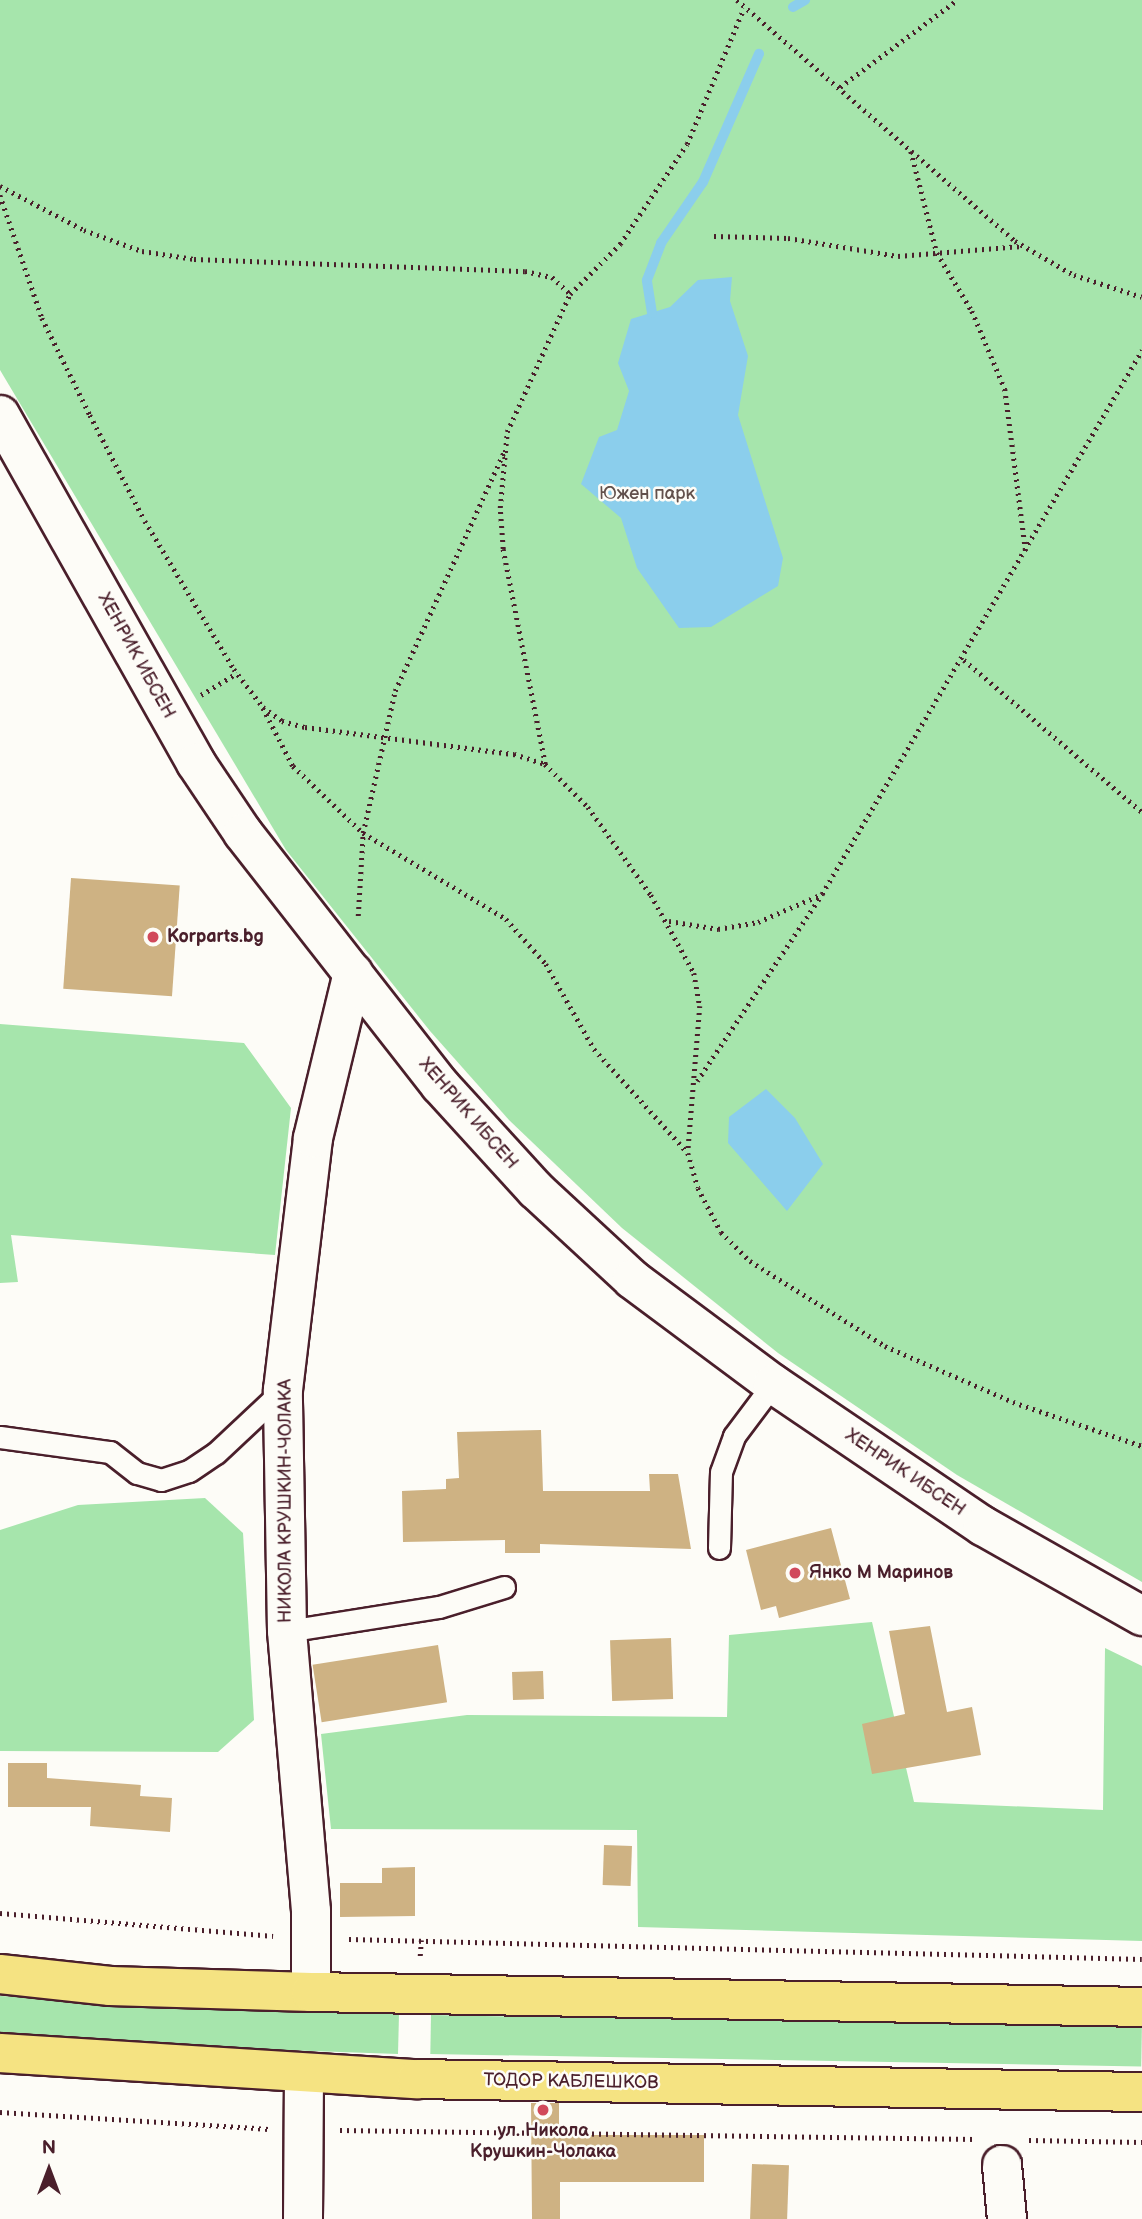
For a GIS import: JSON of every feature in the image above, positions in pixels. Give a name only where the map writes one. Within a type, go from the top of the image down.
[{"type":"main road","name":"ХЕНРИК ИБСЕН","points":[[0,415],[196,763],[440,1085],[536,1190],[632,1279],[773,1384],[983,1526],[1142,1616]]},
{"type":"main road","name":"НИКОЛА КРУШКИН-ЧОЛАКА","points":[[311,1992],[311,1911],[287,1631],[283,1391],[313,1138],[353,973]]},
{"type":"main road","points":[[0,1974],[110,1986],[311,1992],[1142,2007]]},
{"type":"main road","name":"ТОДОР КАБЛЕШКОВ","points":[[0,2053],[304,2075],[1142,2092]]},
{"type":"main road","points":[[303,2219],[304,2075]]},
{"type":"main road","points":[[1001,2148],[1007,2219]]},
{"type":"lane","points":[[719,1548],[721,1472],[734,1436],[773,1384]]},
{"type":"lane","points":[[0,1437],[110,1452],[136,1473],[161,1480],[189,1471],[216,1453],[283,1391]]},
{"type":"lane","points":[[287,1631],[439,1607],[505,1587]]},
{"type":"path","points":[[737,0],[1024,246],[1074,275],[1142,297]]},
{"type":"path","points":[[840,87],[957,0]]},
{"type":"path","points":[[545,764],[503,549],[500,508],[507,432],[570,294],[620,244],[687,144],[744,8]]},
{"type":"path","points":[[911,150],[937,253],[972,311],[1005,389],[1026,553]]},
{"type":"path","points":[[0,186],[84,230],[142,251],[194,259],[525,271],[552,277],[570,294]]},
{"type":"path","points":[[0,195],[42,318],[145,521],[237,673],[263,707],[293,766],[363,833],[506,919],[546,964],[594,1049],[688,1153]]},
{"type":"path","points":[[714,236],[788,238],[898,256],[1024,246]]},
{"type":"path","points":[[695,1083],[822,894],[964,660],[1142,350]]},
{"type":"path","points":[[353,973],[363,833],[395,691],[506,448]]},
{"type":"path","points":[[964,660],[1142,812]]},
{"type":"path","points":[[200,695],[237,673]]},
{"type":"path","points":[[263,707],[282,721],[305,727],[514,754],[545,764],[588,807],[669,921],[694,974],[700,1006],[688,1153],[698,1188],[721,1232],[750,1261],[821,1310],[885,1346],[1013,1402],[1142,1446]]},
{"type":"path","points":[[669,921],[718,929],[758,922],[822,894]]},
{"type":"path","points":[[0,1913],[284,1937]]},
{"type":"path","points":[[345,1939],[1142,1959]]},
{"type":"path","points":[[420,1961],[421,1940]]},
{"type":"path","points":[[0,2112],[249,2128]]},
{"type":"path","points":[[352,2130],[1001,2148],[1142,2142]]},
{"type":"green space","name":"Южен парк","points":[[0,0],[1142,0],[1142,1582],[957,1475],[778,1353],[622,1228],[509,1120],[430,1031],[286,850],[0,370]]},
{"type":"green space","points":[[0,1024],[244,1043],[291,1108],[275,1255],[11,1235],[18,1282],[0,1283]]},
{"type":"green space","points":[[205,1498],[243,1533],[254,1720],[218,1752],[0,1751],[0,1530],[78,1505]]},
{"type":"green space","points":[[872,1622],[914,1802],[1103,1810],[1105,1648],[1142,1666],[1142,1941],[638,1927],[637,1830],[331,1829],[321,1734],[467,1715],[727,1717],[729,1635]]},
{"type":"green space","points":[[0,1996],[399,2014],[398,2054],[56,2042],[0,2036]]},
{"type":"green space","points":[[431,2015],[1142,2027],[1141,2066],[430,2054]]},
{"type":"water","points":[[732,277],[730,301],[748,356],[738,415],[783,558],[778,586],[711,627],[679,628],[637,568],[621,518],[581,484],[599,437],[617,430],[629,391],[618,363],[631,319],[670,307],[698,280]]},
{"type":"water","points":[[766,1089],[795,1118],[823,1164],[787,1211],[728,1143],[729,1117]]},
{"type":"building","points":[[71,878],[180,886],[172,996],[63,989]]},
{"type":"building","points":[[541,1430],[543,1491],[650,1491],[649,1474],[678,1474],[691,1549],[540,1544],[540,1553],[505,1553],[505,1540],[403,1542],[402,1491],[446,1489],[446,1479],[459,1478],[457,1432]]},
{"type":"building","points":[[831,1528],[850,1599],[779,1618],[776,1606],[761,1610],[746,1550]]},
{"type":"building","points":[[930,1626],[947,1712],[972,1707],[981,1755],[872,1774],[862,1724],[905,1714],[889,1631]]},
{"type":"building","points":[[671,1638],[673,1699],[612,1701],[610,1640]]},
{"type":"building","points":[[438,1645],[447,1702],[322,1722],[313,1665]]},
{"type":"building","points":[[543,1671],[544,1699],[513,1700],[512,1672]]},
{"type":"building","points":[[8,1763],[47,1763],[47,1778],[141,1785],[140,1796],[172,1798],[170,1832],[90,1826],[91,1807],[8,1807]]},
{"type":"building","points":[[604,1845],[632,1846],[631,1886],[603,1885]]},
{"type":"building","points":[[415,1867],[415,1916],[340,1917],[340,1883],[382,1883],[382,1868]]},
{"type":"building","points":[[531,2103],[559,2103],[559,2135],[704,2135],[704,2182],[560,2182],[560,2219],[532,2219]]},
{"type":"building","points":[[752,2164],[789,2165],[787,2219],[750,2219]]},
{"type":"waterway","points":[[793,7],[805,0]]},
{"type":"waterway","points":[[652,313],[647,280],[661,243],[703,182],[759,54]]},
{"type":"place","name":"Korparts.bg","points":[[153,937]]},
{"type":"place","name":"Янко М Маринов","points":[[795,1573]]},
{"type":"place","name":"ул. Никола Крушкин-Чолака","points":[[543,2110]]}]
